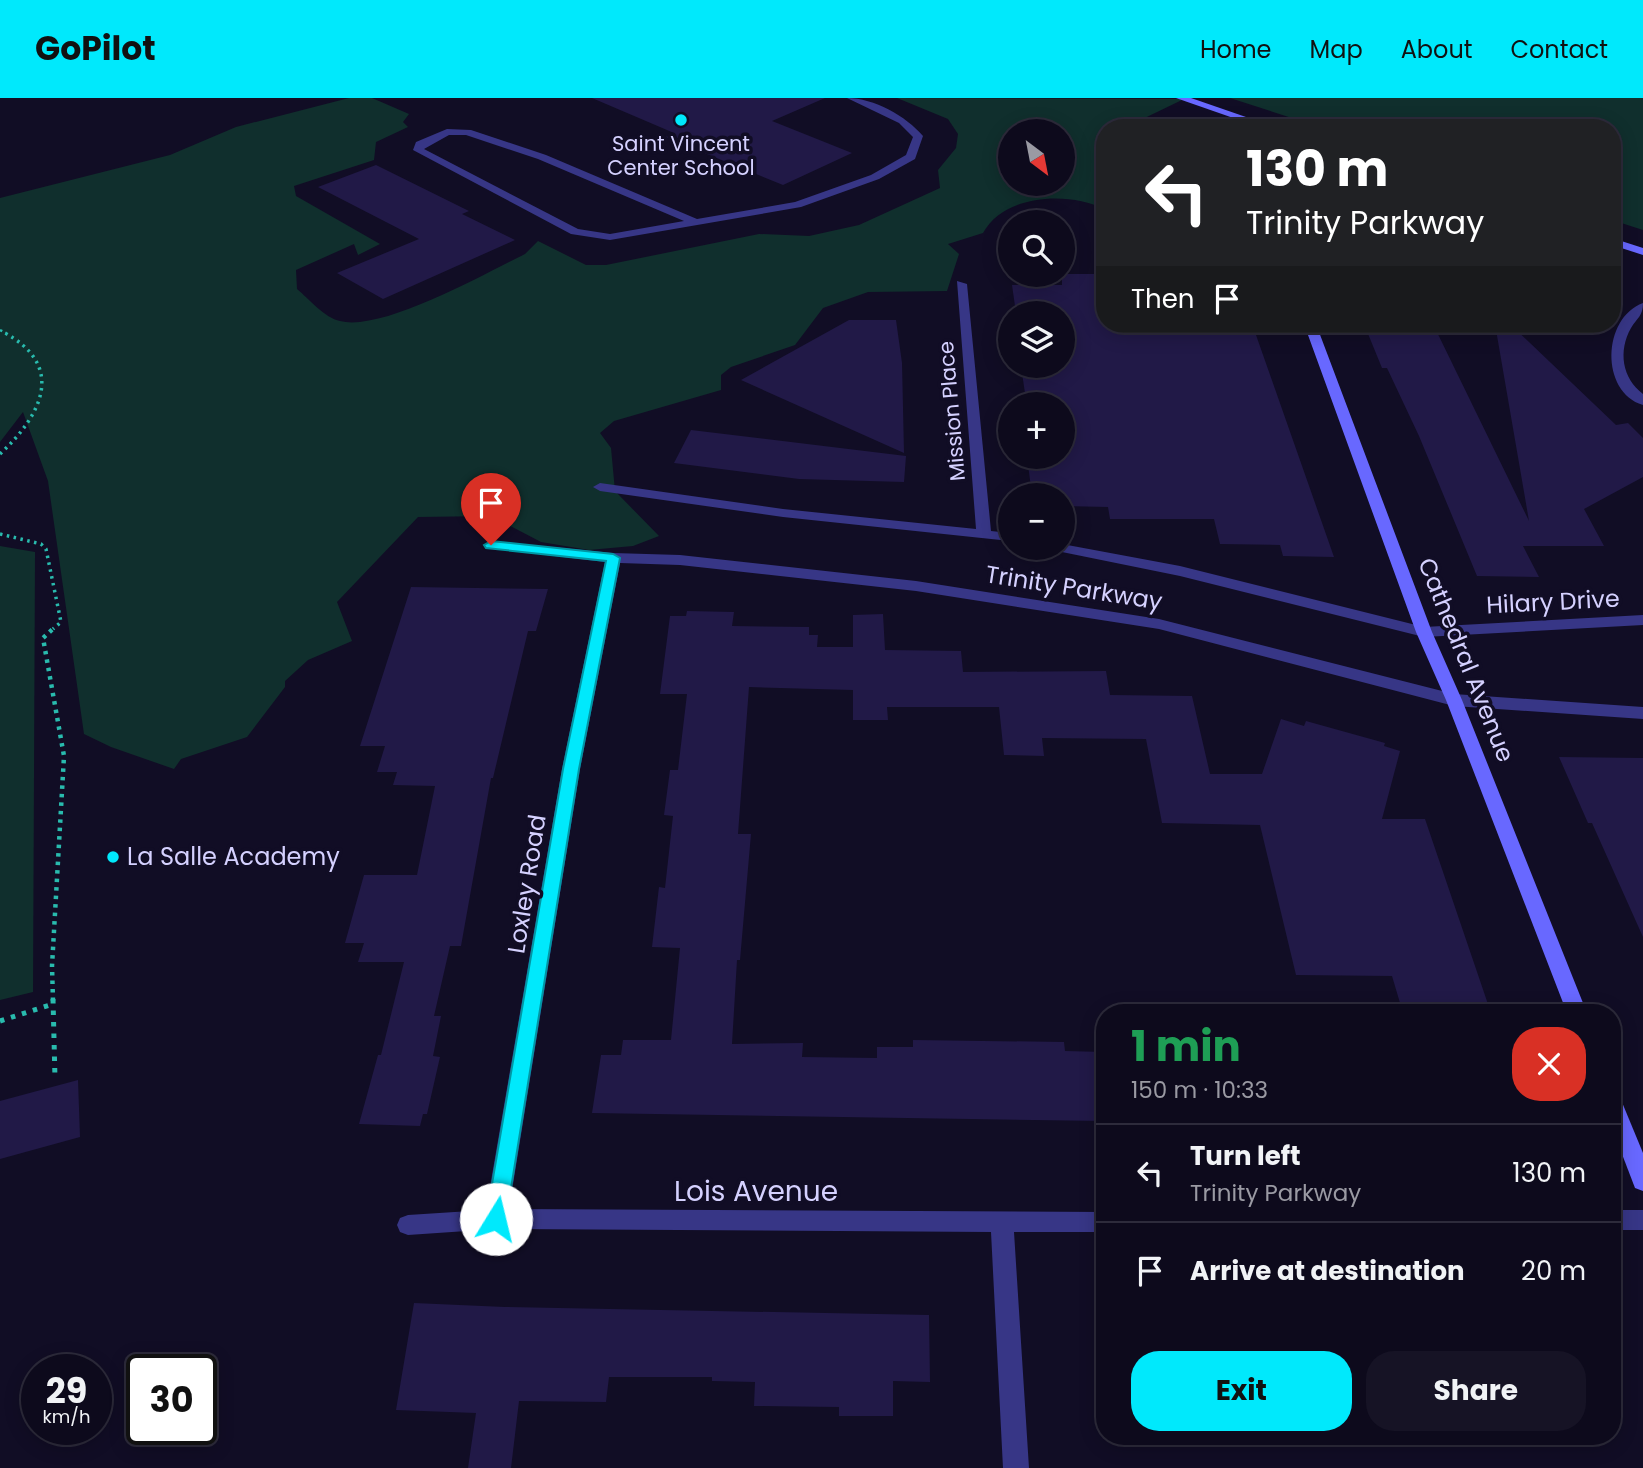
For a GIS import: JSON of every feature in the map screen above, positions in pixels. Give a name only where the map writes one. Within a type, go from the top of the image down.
[{"type":"street","points":[[698,223],[542,157],[467,132],[447,132],[420,144],[418,150],[575,232],[610,237],[698,223],[797,205],[875,177],[911,157],[918,136],[903,121],[852,98]]},
{"type":"street","points":[[1181,98],[1245,119]]},
{"type":"street","points":[[1621,244],[1643,252]]},
{"type":"street","name":"Mission Place","points":[[961,284],[984,534]]},
{"type":"street","points":[[1643,307],[1627,319],[1616,345],[1619,372],[1643,401]]},
{"type":"street","name":"Cathedral Avenue","points":[[1313,333],[1424,632],[1454,700],[1573,1004]]},
{"type":"street","points":[[600,487],[783,513],[998,536]]},
{"type":"street","name":"Trinity Parkway","points":[[491,545],[613,558],[680,560],[916,586],[1159,624],[1454,700],[1643,713]]},
{"type":"street","name":"Hilary Drive","points":[[1075,551],[1180,571],[1424,632],[1643,621]]},
{"type":"street","name":"Loxley Road","points":[[496,1219],[571,769],[613,558]]},
{"type":"street","points":[[1621,1124],[1643,1181]]},
{"type":"street","name":"Lois Avenue","points":[[408,1225],[496,1219],[1096,1222]]},
{"type":"street","points":[[1621,1220],[1643,1220]]},
{"type":"street","points":[[1002,1222],[1016,1468]]},
{"type":"path","points":[[0,330],[33,353],[41,371],[41,395],[33,416],[14,442],[0,454]]},
{"type":"path","points":[[0,534],[41,544],[46,550],[61,622],[43,638],[64,756],[56,862],[53,1004],[55,1079]]},
{"type":"path","points":[[0,1021],[53,1004]]},
{"type":"green space","points":[[349,98],[372,98],[409,114],[403,122],[408,127],[376,142],[374,160],[294,186],[296,196],[380,244],[358,255],[354,244],[296,270],[297,289],[317,308],[334,319],[358,322],[406,310],[460,287],[525,254],[538,241],[586,265],[606,265],[759,234],[809,236],[859,225],[940,188],[938,170],[956,148],[958,134],[948,119],[897,98],[1184,99],[1143,119],[1096,119],[1096,206],[1056,198],[998,210],[998,216],[983,233],[948,244],[959,254],[947,291],[868,292],[823,308],[795,345],[731,367],[721,375],[721,390],[614,421],[600,433],[611,448],[615,491],[659,536],[633,546],[589,550],[541,542],[491,516],[418,517],[337,602],[352,641],[308,660],[285,681],[285,687],[247,737],[181,759],[174,769],[111,747],[84,734],[48,481],[23,412],[0,442],[0,198],[170,155],[236,127]]},
{"type":"green space","points":[[1230,98],[1643,98],[1643,230],[1621,223],[1621,119],[1295,119]]},
{"type":"green space","points":[[0,546],[35,552],[33,992],[0,1000]]},
{"type":"building","points":[[592,98],[825,98],[772,121],[852,153],[783,185],[665,137],[674,133]]},
{"type":"building","points":[[376,165],[469,211],[462,214],[515,240],[383,299],[337,273],[419,239],[318,187]]},
{"type":"building","points":[[1075,274],[1096,274],[1096,333],[1256,335],[1334,557],[1283,556],[1280,545],[1220,544],[1214,519],[1110,519],[1108,507],[1075,506],[1075,483],[1030,483],[1029,469],[1075,469],[1075,392],[1025,392],[1023,378],[1075,378],[1075,301],[1014,301],[1012,287],[1075,287]]},
{"type":"building","points":[[849,320],[896,320],[902,363],[904,453],[741,380]]},
{"type":"building","points":[[1368,333],[1437,333],[1529,521],[1497,333],[1519,333],[1616,425],[1628,423],[1643,438],[1643,477],[1584,509],[1604,546],[1523,546],[1539,577],[1477,576],[1419,436],[1387,368],[1382,368]]},
{"type":"building","points":[[691,430],[906,456],[904,482],[799,479],[674,463]]},
{"type":"building","points":[[411,587],[548,589],[536,631],[528,631],[491,778],[461,946],[450,946],[434,1016],[441,1016],[433,1056],[440,1057],[427,1114],[423,1114],[420,1126],[359,1124],[378,1055],[381,1055],[404,962],[358,962],[364,943],[345,943],[364,875],[417,875],[435,786],[393,785],[397,772],[377,772],[385,746],[360,746]]},
{"type":"building","points":[[687,611],[734,612],[732,626],[809,627],[809,635],[818,635],[817,647],[853,647],[853,615],[883,614],[885,650],[961,651],[963,672],[1106,671],[1110,695],[1192,696],[1210,774],[1262,774],[1281,719],[1304,726],[1306,721],[1385,743],[1384,746],[1400,751],[1382,819],[1425,819],[1488,1004],[1400,1004],[1392,976],[1296,975],[1260,825],[1162,823],[1146,739],[1042,738],[1044,756],[1004,755],[999,707],[887,707],[888,720],[853,720],[853,690],[749,687],[738,834],[751,834],[740,960],[737,960],[732,1044],[803,1043],[802,1057],[877,1058],[877,1047],[913,1047],[913,1040],[1064,1042],[1065,1051],[1096,1052],[1096,1121],[592,1113],[601,1055],[621,1055],[623,1040],[671,1040],[680,948],[652,947],[659,887],[665,888],[673,816],[664,815],[670,770],[678,770],[687,694],[660,694],[670,616],[686,616]]},
{"type":"building","points":[[1559,757],[1643,758],[1643,937],[1592,823],[1588,823]]},
{"type":"building","points":[[78,1080],[80,1137],[0,1159],[0,1101]]},
{"type":"building","points":[[414,1303],[929,1315],[930,1382],[893,1381],[893,1416],[839,1416],[839,1407],[754,1406],[755,1382],[712,1381],[712,1377],[609,1377],[606,1402],[519,1401],[511,1468],[468,1468],[476,1413],[396,1410]]},
{"type":"place","name":"Saint Vincent Center School","points":[[681,120]]},
{"type":"place","name":"La Salle Academy","points":[[113,857]]},
{"type":"route","points":[[491,545],[613,558],[571,769],[496,1219]]}]
